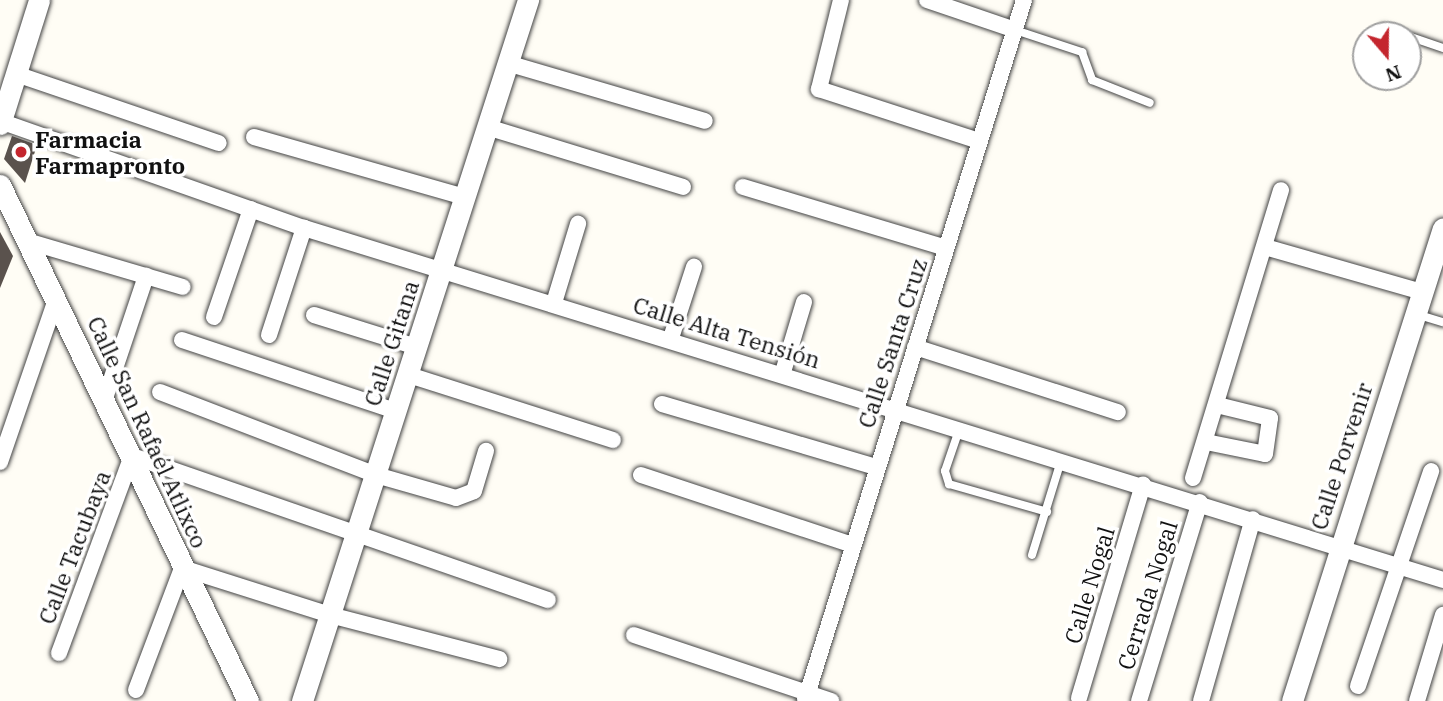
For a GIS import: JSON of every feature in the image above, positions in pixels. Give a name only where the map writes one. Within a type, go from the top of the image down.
[{"type":"street","points":[[0,122],[39,0]]},
{"type":"street","name":"Calle Gitana","points":[[302,701],[528,0]]},
{"type":"street","points":[[841,0],[819,89],[979,141]]},
{"type":"street","points":[[927,0],[1015,30]]},
{"type":"street","name":"Calle Santa Cruz","points":[[806,697],[1024,0]]},
{"type":"street","points":[[507,63],[705,121]]},
{"type":"street","points":[[16,74],[219,143]]},
{"type":"street","name":"Calle Alta Tensión","points":[[0,122],[304,228],[783,372],[959,430],[1143,484],[1443,580]]},
{"type":"street","points":[[487,127],[682,187]]},
{"type":"street","points":[[254,137],[464,197]]},
{"type":"street","name":"Calle San Rafaél Atlixco","points":[[0,185],[105,397],[183,568],[248,701]]},
{"type":"street","points":[[743,187],[946,248]]},
{"type":"street","points":[[1193,478],[1282,190]]},
{"type":"street","points":[[214,317],[251,209]]},
{"type":"street","points":[[554,303],[578,223]]},
{"type":"street","points":[[269,335],[304,228]]},
{"type":"street","name":"Calle Porvenir","points":[[1292,701],[1338,546],[1443,229]]},
{"type":"street","points":[[30,242],[184,287]]},
{"type":"street","points":[[1265,247],[1422,292]]},
{"type":"street","points":[[671,338],[694,267]]},
{"type":"street","points":[[105,397],[146,276]]},
{"type":"street","points":[[0,462],[56,299]]},
{"type":"street","points":[[783,372],[804,302]]},
{"type":"street","points":[[314,314],[417,346]]},
{"type":"street","points":[[182,340],[396,411]]},
{"type":"street","points":[[915,348],[1118,412]]},
{"type":"street","points":[[409,375],[613,440]]},
{"type":"street","points":[[160,392],[376,475],[466,497],[474,491],[486,451]]},
{"type":"street","points":[[662,404],[876,467]]},
{"type":"street","points":[[1206,442],[1265,454],[1270,418],[1217,405]]},
{"type":"street","points":[[132,456],[355,536],[548,600]]},
{"type":"street","name":"Calle Tacubaya","points":[[59,653],[132,456]]},
{"type":"street","points":[[1358,686],[1431,471]]},
{"type":"street","points":[[641,475],[853,545]]},
{"type":"street","name":"Calle Nogal","points":[[1079,698],[1143,484]]},
{"type":"street","name":"Cerrada Nogal","points":[[1139,701],[1200,502]]},
{"type":"street","points":[[1201,701],[1254,519]]},
{"type":"street","points":[[136,690],[183,568],[330,615],[499,659]]},
{"type":"street","points":[[1418,701],[1443,615]]},
{"type":"street","points":[[634,635],[806,697],[831,701]]},
{"type":"lane","points":[[1015,30],[1082,52],[1092,80],[1150,103]]},
{"type":"lane","points":[[1422,41],[1443,48]]},
{"type":"lane","points":[[1416,314],[1443,322]]},
{"type":"lane","points":[[959,430],[945,471],[949,484],[1047,512]]},
{"type":"lane","points":[[1032,555],[1062,461]]},
{"type":"building","name":"Farmacia Farmapronto","points":[[12,136],[37,145],[25,183],[4,159]]},
{"type":"building","points":[[0,232],[13,256],[0,288]]},
{"type":"place","name":"Farmacia Farmapronto","points":[[21,152]]}]
